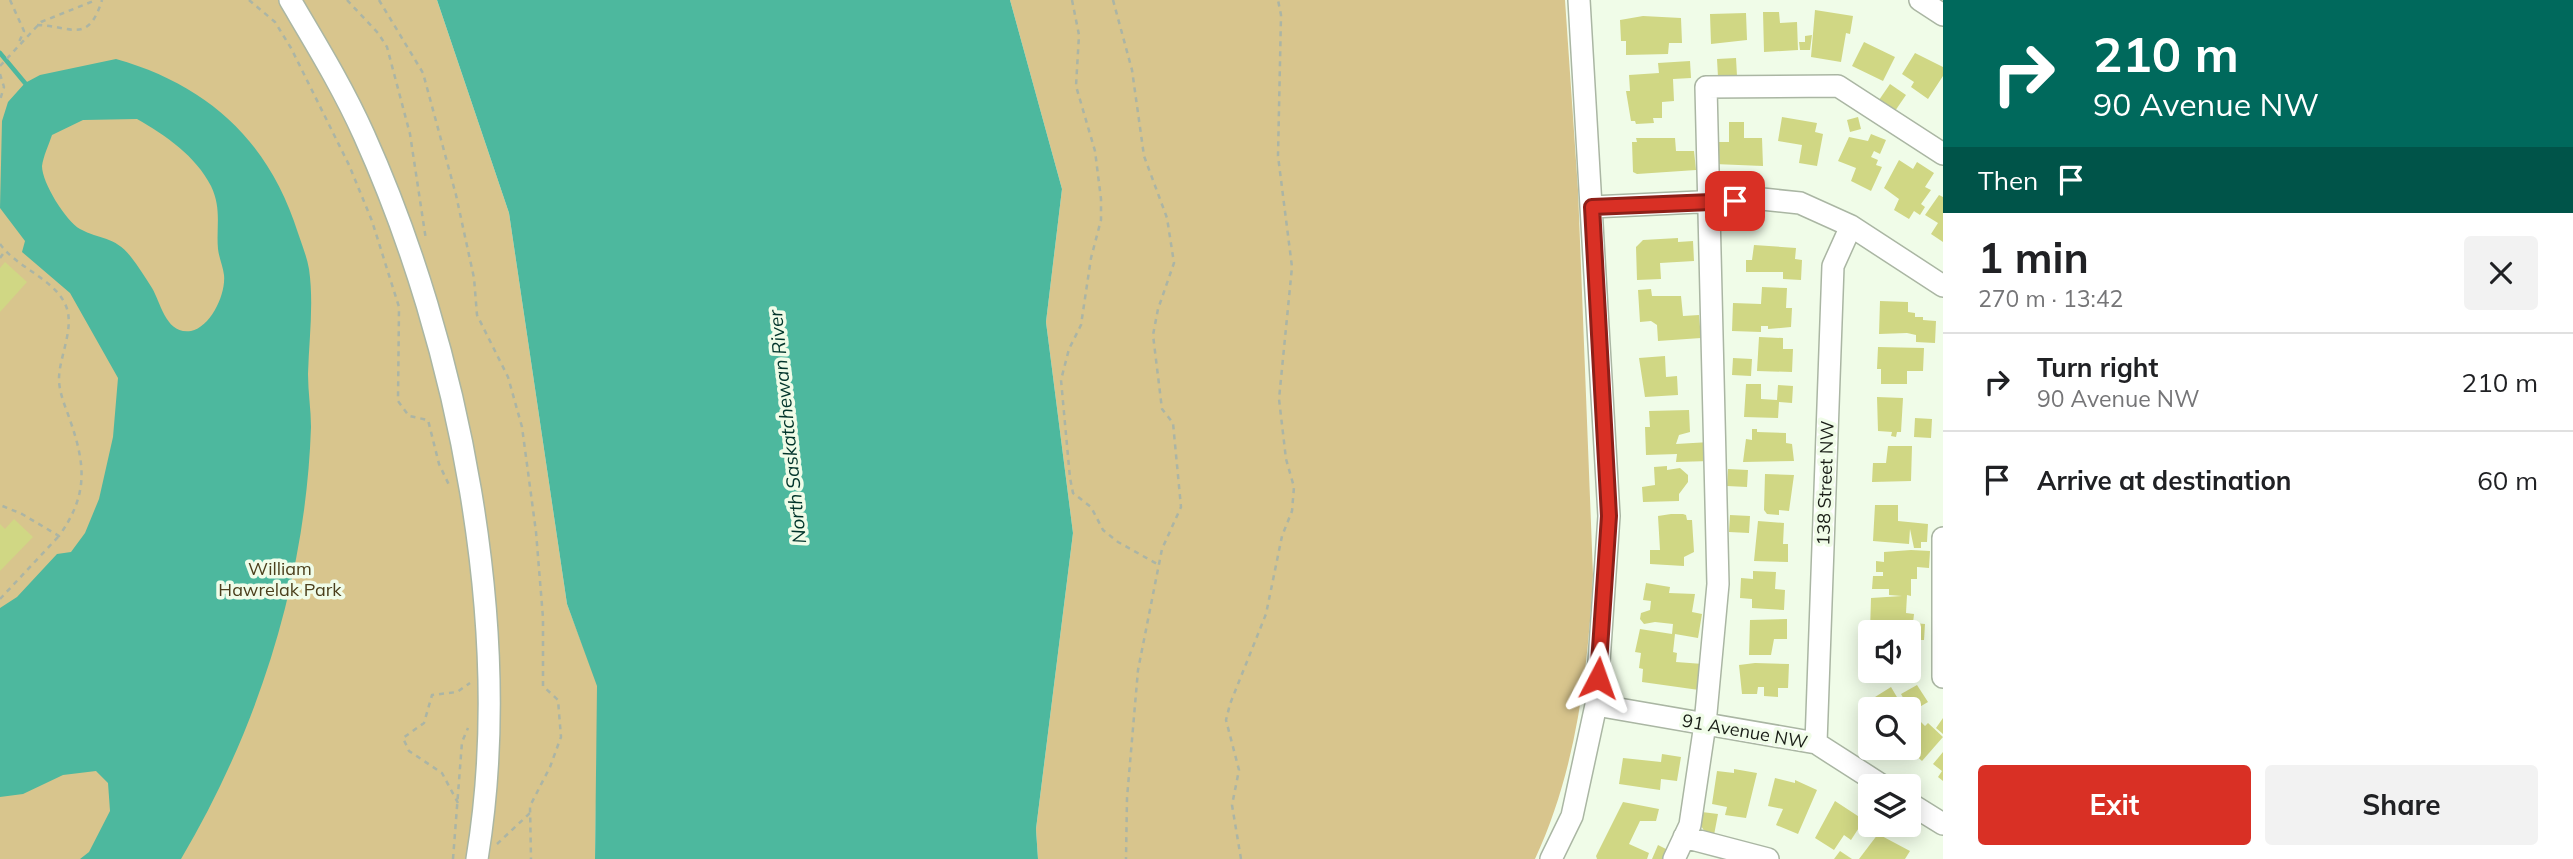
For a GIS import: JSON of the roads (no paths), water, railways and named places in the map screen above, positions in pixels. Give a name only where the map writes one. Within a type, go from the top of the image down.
[{"type":"street","points":[[290,0],[353,112],[377,165],[410,250],[449,382],[476,533],[486,657],[485,853]]},
{"type":"street","points":[[1551,859],[1572,816],[1595,705],[1609,516],[1579,0]]},
{"type":"street","points":[[1920,0],[1943,15]]},
{"type":"street","points":[[1674,859],[1690,825],[1705,724],[1718,584],[1706,87],[1838,86],[1943,154]]},
{"type":"street","points":[[1592,207],[1762,199],[1800,203],[1851,226],[1943,286]]},
{"type":"street","name":"138 Street NW","points":[[1816,743],[1833,265],[1851,226]]},
{"type":"street","points":[[1943,538],[1943,677]]},
{"type":"street","name":"91 Avenue NW","points":[[1595,705],[1816,743],[1864,774]]},
{"type":"street","points":[[1921,810],[1943,824]]},
{"type":"street","points":[[1684,837],[1768,859]]},
{"type":"water","name":"North Saskatchewan River","points":[[437,0],[1010,0],[1062,189],[1046,322],[1073,533],[1036,829],[1038,859],[595,859],[597,686],[567,604],[509,213]]},
{"type":"water","points":[[116,59],[179,84],[206,101],[231,121],[252,144],[270,171],[286,200],[309,269],[311,308],[308,374],[311,427],[307,484],[288,596],[255,705],[233,758],[181,859],[80,859],[89,852],[110,811],[108,783],[96,771],[63,775],[23,794],[0,797],[0,608],[17,597],[57,554],[71,552],[85,533],[99,499],[113,437],[118,378],[70,293],[22,252],[25,241],[0,208],[2,121],[8,102],[25,83],[40,75]],"holes":[[[137,119],[179,147],[205,175],[214,194],[218,218],[218,249],[224,283],[220,300],[211,317],[191,331],[183,331],[170,323],[152,288],[125,250],[74,225],[50,191],[43,173],[42,166],[52,135],[83,120]]]},
{"type":"waterway","points":[[0,53],[25,83]]},
{"type":"park label","name":"William Hawrelak Park","points":[[280,578]]}]
